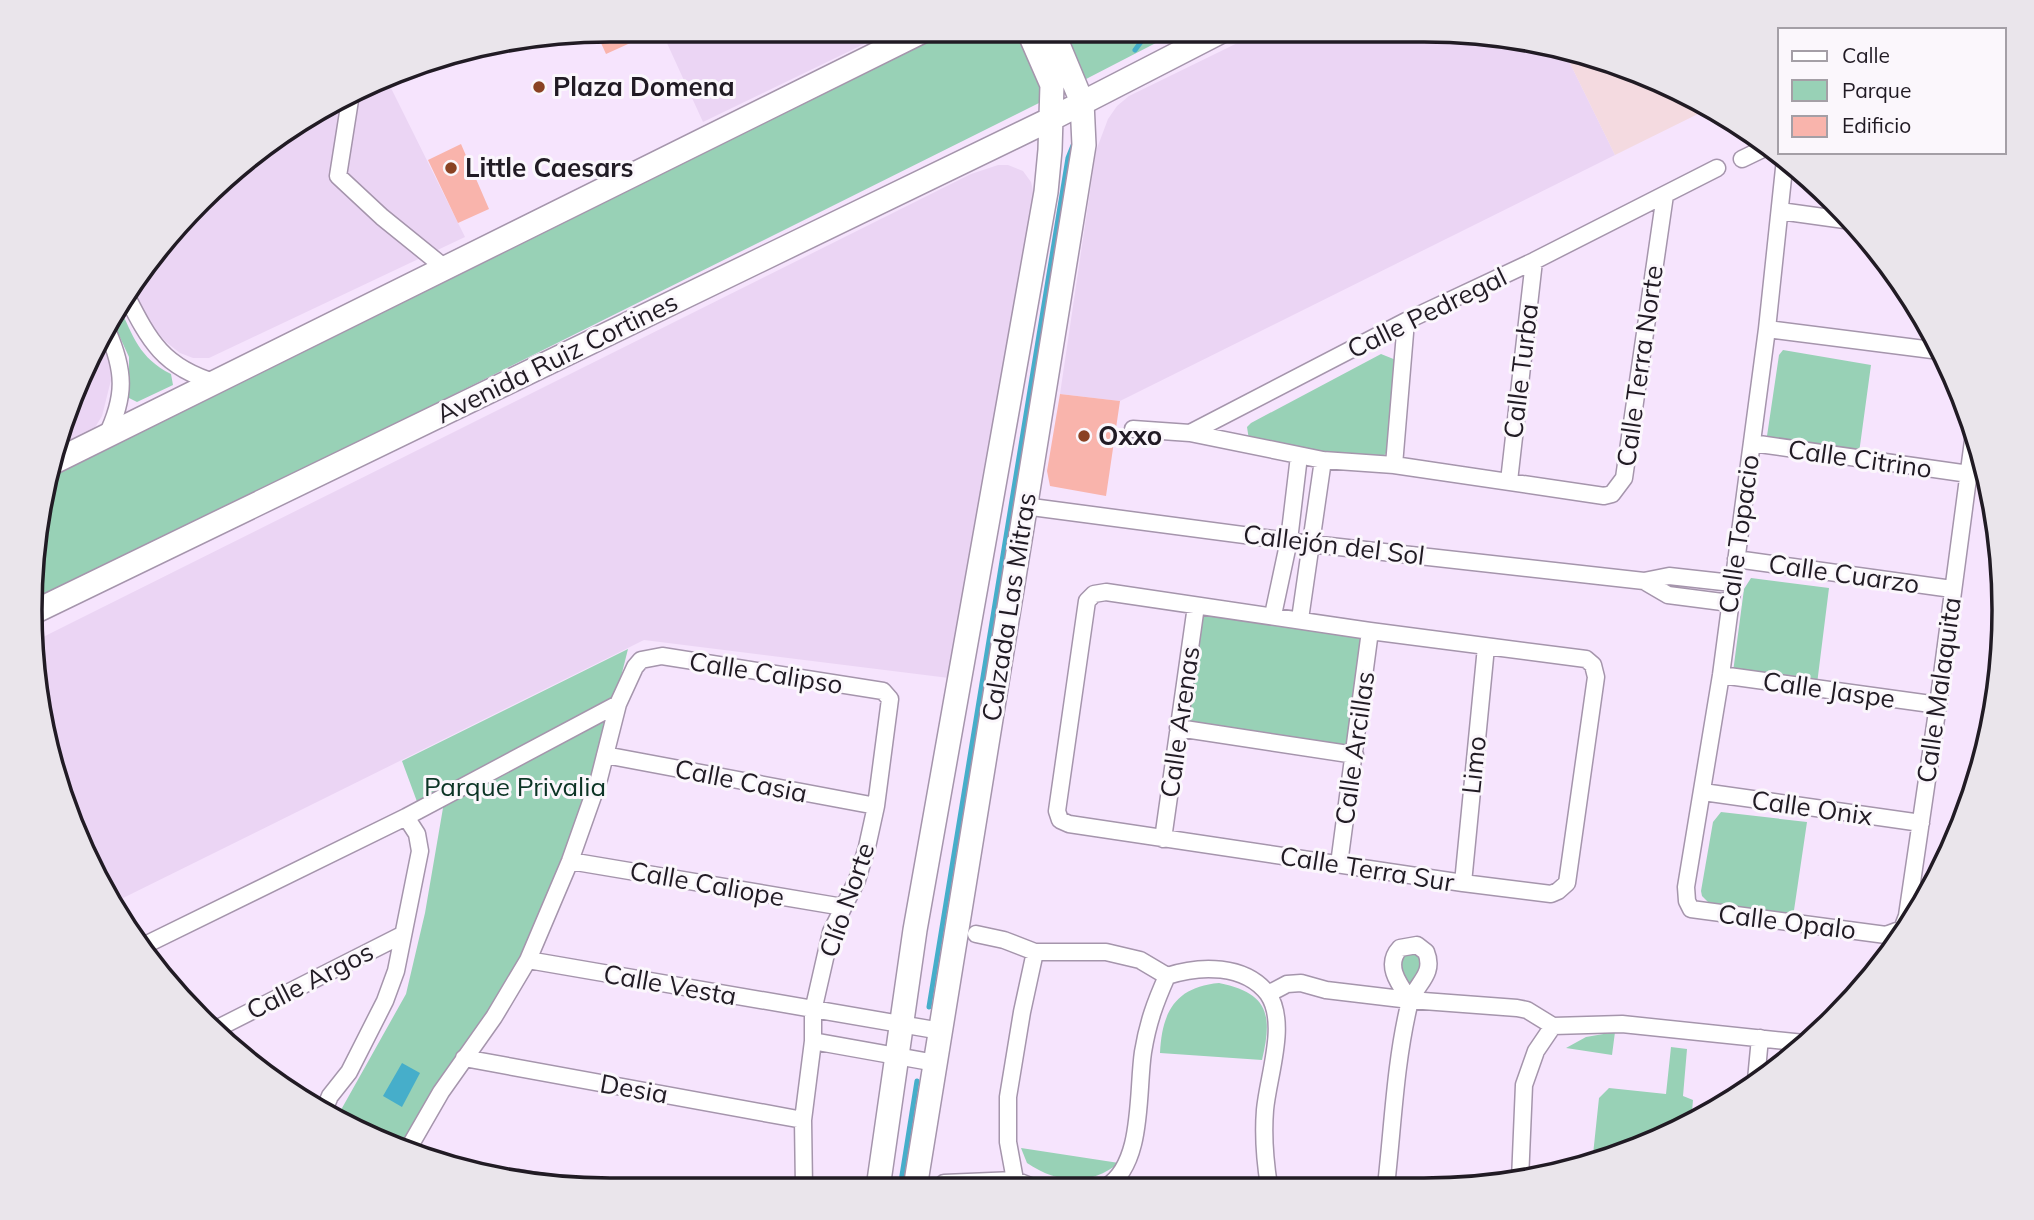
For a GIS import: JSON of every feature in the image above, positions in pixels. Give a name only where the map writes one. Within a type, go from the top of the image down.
[{"type":"main road","points":[[63,458],[901,42]]},
{"type":"main road","name":"Calzada Las Mitras","points":[[879,1178],[915,930],[1046,192],[1052,85],[1033,42]]},
{"type":"main road","name":"Calzada Las Mitras","points":[[917,1178],[1084,145],[1082,102],[1057,42]]},
{"type":"main road","name":"Avenida Ruiz Cortines","points":[[42,608],[1051,120],[1200,42]]},
{"type":"street","points":[[349,106],[338,176],[382,217],[445,268]]},
{"type":"street","points":[[1742,159],[1759,151]]},
{"type":"street","name":"Calle Pedregal","points":[[1190,433],[1406,321],[1534,261],[1717,168]]},
{"type":"street","name":"Calle Topacio","points":[[1689,907],[1686,887],[1721,675],[1767,329],[1783,170]]},
{"type":"street","name":"Calle Terra Norte","points":[[1133,429],[1190,433],[1324,460],[1395,466],[1604,496],[1612,494],[1622,484],[1665,195]]},
{"type":"street","points":[[1780,212],[1836,219]]},
{"type":"street","name":"Calle Turba","points":[[1509,481],[1534,261]]},
{"type":"street","points":[[131,305],[147,337],[162,353],[186,370],[216,383]]},
{"type":"street","points":[[1395,466],[1406,321]]},
{"type":"street","points":[[1767,329],[1928,349]]},
{"type":"street","points":[[106,437],[116,417],[121,381],[118,356],[111,340]]},
{"type":"street","name":"Calle Citrino","points":[[1752,443],[1969,474]]},
{"type":"street","points":[[1273,615],[1289,540],[1299,456]]},
{"type":"street","name":"Calle Malaquita","points":[[1906,910],[1938,705],[1971,457]]},
{"type":"street","points":[[1300,619],[1324,460]]},
{"type":"street","name":"Callejón del Sol","points":[[1024,506],[1312,544],[1644,581],[1669,576],[1732,583]]},
{"type":"street","name":"Calle Cuarzo","points":[[1736,559],[1952,589]]},
{"type":"street","name":"Callejón del Sol","points":[[1644,581],[1668,595],[1730,603]]},
{"type":"street","name":"Calle Terra Sur","points":[[1106,592],[1273,615],[1370,631],[1586,659],[1593,665],[1596,677],[1567,883],[1551,894],[1463,883],[1163,839],[1064,822],[1058,816],[1087,601],[1090,597],[1106,592]]},
{"type":"street","name":"Calle Arenas","points":[[1163,839],[1196,606]]},
{"type":"street","name":"Calle Arcillas","points":[[1339,864],[1370,631]]},
{"type":"street","name":"Limo","points":[[1463,883],[1486,647]]},
{"type":"street","name":"Calle Calipso","points":[[618,704],[641,660],[662,656],[883,691],[889,696]]},
{"type":"street","name":"Calle Jaspe","points":[[1721,675],[1938,705]]},
{"type":"street","name":"Clío Norte","points":[[804,1178],[803,1119],[813,1041],[813,1011],[831,932],[857,880],[876,806],[891,702],[889,696]]},
{"type":"street","points":[[412,1142],[528,960],[570,861],[606,755],[618,704]]},
{"type":"street","points":[[150,943],[406,817],[618,704]]},
{"type":"street","points":[[1178,728],[1355,755]]},
{"type":"street","name":"Calle Casia","points":[[606,755],[876,806]]},
{"type":"street","name":"Calle Onix","points":[[1703,792],[1921,823]]},
{"type":"street","points":[[327,1103],[349,1072],[385,1001],[396,971],[419,851],[416,834],[406,817]]},
{"type":"street","name":"Calle Caliope","points":[[570,861],[843,907]]},
{"type":"street","name":"Calle Opalo","points":[[1689,907],[1886,935]]},
{"type":"street","points":[[976,934],[1004,940],[1035,952],[1106,952],[1140,960],[1167,976],[1183,971],[1222,968],[1262,986],[1275,1005],[1277,1028],[1265,1111],[1268,1178]]},
{"type":"street","name":"Calle Malaquita","points":[[1886,935],[1890,934]]},
{"type":"street","name":"Calle Argos","points":[[222,1025],[402,935]]},
{"type":"street","points":[[1015,1178],[1008,1142],[1008,1097],[1035,952]]},
{"type":"street","name":"Calle Vesta","points":[[528,960],[941,1031]]},
{"type":"street","points":[[1118,1178],[1129,1160],[1143,1054],[1152,1009],[1167,976]]},
{"type":"street","points":[[1268,994],[1287,984],[1301,983],[1326,990],[1527,1010],[1553,1026],[1622,1024],[1793,1042]]},
{"type":"street","points":[[1387,1178],[1399,1051],[1410,1000]]},
{"type":"street","points":[[1520,1169],[1524,1085],[1535,1051],[1553,1026]]},
{"type":"street","points":[[1757,1070],[1760,1038]]},
{"type":"street","points":[[813,1041],[936,1063]]},
{"type":"street","name":"Desia","points":[[464,1058],[803,1119]]},
{"type":"shaded area","points":[[666,42],[868,42],[703,122]]},
{"type":"shaded area","points":[[1239,42],[1424,42],[1498,47],[1569,60],[1615,155],[1120,401],[1060,394],[1096,151],[1108,119],[1117,106],[1129,96]]},
{"type":"shaded area","points":[[1569,60],[1641,85],[1699,113],[1615,155]]},
{"type":"shaded area","points":[[390,86],[465,237],[209,358],[193,358],[180,353],[151,325],[136,297],[159,264],[208,208],[264,159],[294,138],[326,118]]},
{"type":"shaded area","points":[[998,165],[1008,165],[1023,171],[1031,182],[1035,199],[949,678],[644,640],[121,899],[85,827],[61,757],[47,684],[43,637],[971,174]]},
{"type":"shaded area","points":[[105,351],[111,380],[102,416],[91,434],[66,447],[85,393]]},
{"type":"green space","points":[[924,42],[1158,42],[42,599],[47,536],[59,474]]},
{"type":"green space","points":[[124,317],[138,345],[151,361],[171,374],[173,385],[137,402],[129,398],[129,357],[116,329]]},
{"type":"green space","points":[[1783,350],[1871,365],[1859,453],[1770,441],[1767,436],[1779,355]]},
{"type":"green space","points":[[1381,354],[1396,360],[1388,451],[1380,460],[1249,440],[1247,427],[1251,423]]},
{"type":"green space","points":[[1751,578],[1829,588],[1817,684],[1733,672],[1744,589]]},
{"type":"green space","points":[[1196,606],[1370,631],[1355,755],[1178,728]]},
{"type":"green space","name":"Parque Privalia","points":[[628,649],[597,772],[526,953],[409,1141],[341,1110],[406,994],[425,913],[443,808],[437,798],[419,807],[402,761]]},
{"type":"green space","points":[[1721,812],[1807,822],[1793,917],[1710,904],[1702,896],[1713,822]]},
{"type":"green space","points":[[1408,947],[1425,961],[1416,988],[1402,984],[1399,952]]},
{"type":"green space","points":[[1219,983],[1248,993],[1263,1008],[1267,1030],[1262,1060],[1160,1053],[1164,1025],[1174,1004],[1192,990]]},
{"type":"green space","points":[[1615,1032],[1612,1055],[1566,1048],[1586,1037]]},
{"type":"green space","points":[[1671,1047],[1687,1049],[1683,1096],[1693,1100],[1692,1110],[1641,1135],[1593,1152],[1599,1098],[1609,1088],[1666,1094]]},
{"type":"green space","points":[[1021,1148],[1119,1163],[1097,1176],[1062,1178],[1027,1163]]},
{"type":"water","points":[[402,1063],[420,1073],[402,1107],[383,1096]]},
{"type":"building","points":[[601,42],[632,42],[606,54]]},
{"type":"building","points":[[461,144],[489,209],[458,223],[428,160]]},
{"type":"building","name":"Oxxo","points":[[1060,394],[1120,401],[1106,496],[1050,486],[1047,471]]},
{"type":"waterway","points":[[1135,50],[1141,42]]},
{"type":"waterway","points":[[929,1007],[1068,158],[1076,138]]},
{"type":"waterway","points":[[902,1178],[917,1081]]},
{"type":"place","name":"Plaza Domena","points":[[539,87]]},
{"type":"place","name":"Little Caesars","points":[[451,168]]},
{"type":"place","name":"Oxxo","points":[[1084,436]]}]
